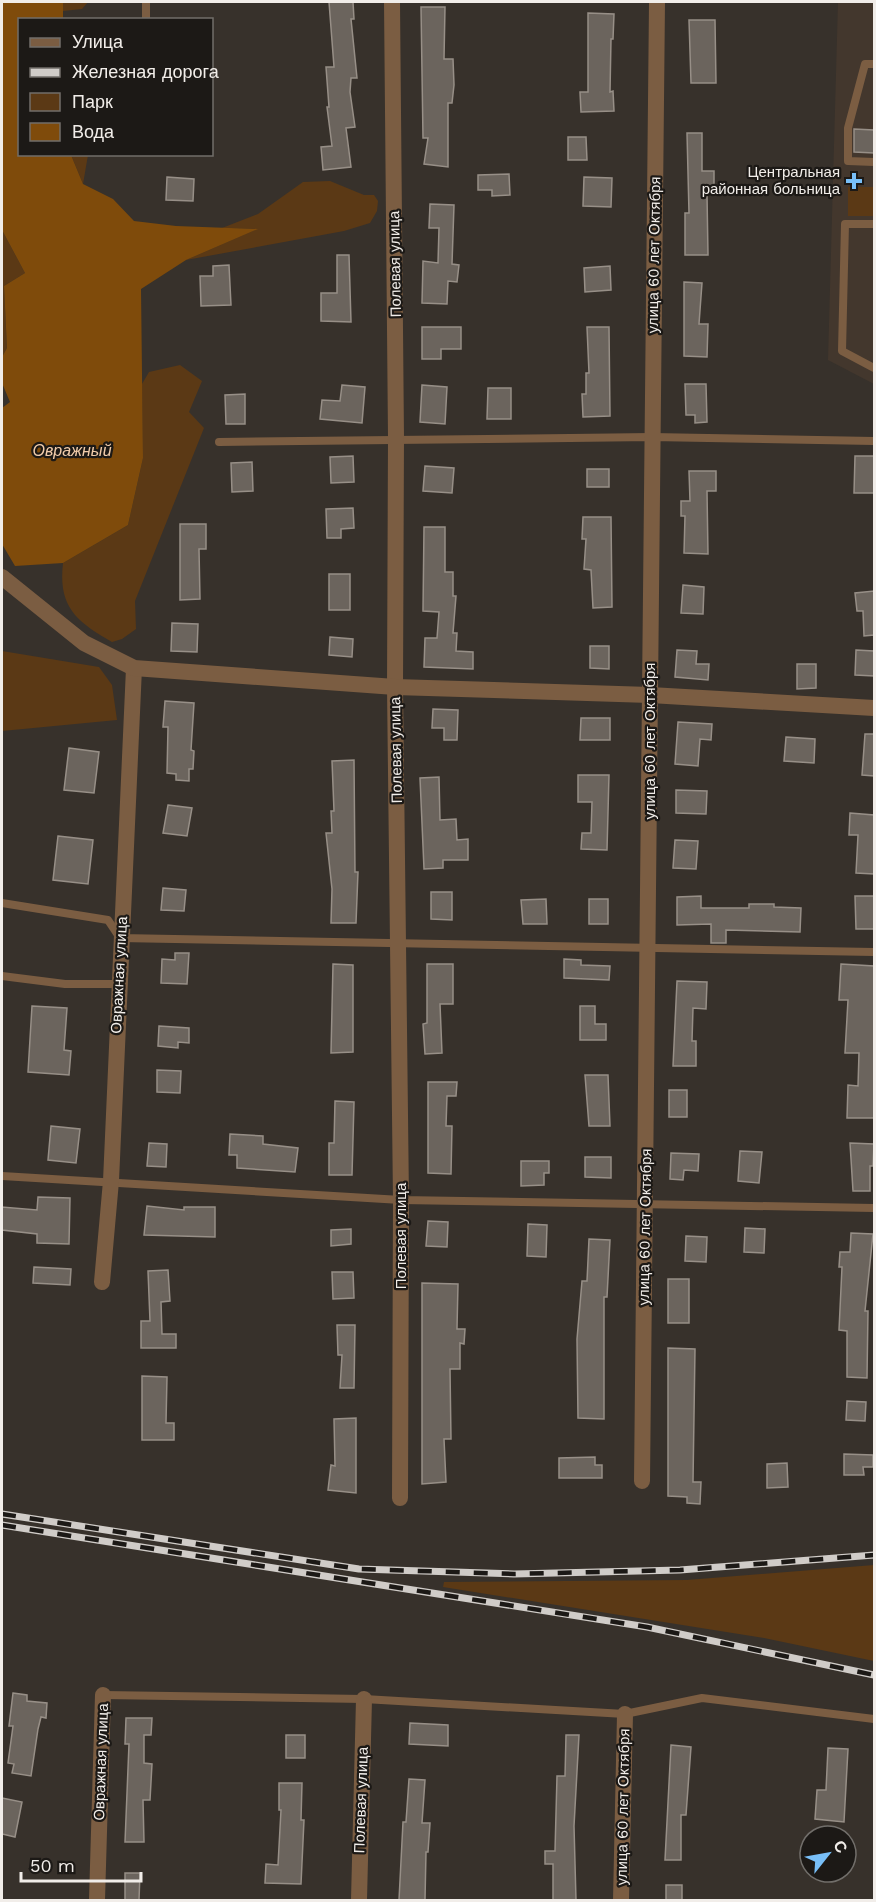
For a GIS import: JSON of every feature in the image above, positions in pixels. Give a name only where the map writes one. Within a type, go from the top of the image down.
[{"type":"street","name":"Полевая улица","points":[[392,2],[396,438],[395,687],[401,1200],[400,1498]]},
{"type":"street","name":"улица 60 лет Октября","points":[[642,1481],[657,2]]},
{"type":"street","points":[[2,577],[84,643],[134,668],[395,687],[650,695],[874,708]]},
{"type":"street","name":"Овражная улица","points":[[102,1282],[111,1181],[120,938],[134,668]]},
{"type":"street","name":"Овражная улица","points":[[97,1900],[103,1695]]},
{"type":"street","name":"Полевая улица","points":[[359,1900],[364,1699]]},
{"type":"street","name":"улица 60 лет Октября","points":[[621,1900],[625,1714]]},
{"type":"lane","points":[[146,2],[146,18]]},
{"type":"lane","points":[[874,64],[865,64],[848,128],[848,161],[874,162]]},
{"type":"lane","points":[[874,224],[845,224],[842,351],[874,368]]},
{"type":"lane","points":[[219,442],[396,438],[652,437],[874,441]]},
{"type":"lane","points":[[2,903],[108,920],[120,938],[874,952]]},
{"type":"lane","points":[[2,976],[65,984],[118,984]]},
{"type":"lane","points":[[2,1176],[401,1200],[874,1208]]},
{"type":"lane","points":[[103,1695],[364,1699],[625,1714],[702,1698],[874,1719]]},
{"type":"shaded area","name":"Центральная районная больница","points":[[838,2],[874,2],[874,384],[828,360]]},
{"type":"green space","points":[[63,2],[88,2],[82,9],[63,11]]},
{"type":"green space","points":[[71,156],[88,156],[83,184]]},
{"type":"green space","points":[[330,181],[364,195],[374,195],[378,201],[377,211],[370,223],[344,231],[186,260],[257,229],[222,228],[258,214],[303,182]]},
{"type":"green space","points":[[848,187],[874,187],[874,216],[848,216]]},
{"type":"green space","points":[[2,230],[25,273],[4,286],[7,348],[2,357]]},
{"type":"green space","points":[[180,365],[202,381],[189,412],[204,428],[135,601],[136,629],[122,639],[112,642],[88,627],[72,611],[63,591],[63,563],[128,525],[143,458],[142,384],[149,372]]},
{"type":"green space","points":[[2,651],[99,667],[112,685],[117,720],[2,731]]},
{"type":"green space","points":[[874,1565],[874,1661],[764,1638],[443,1587],[444,1582],[687,1580]]},
{"type":"water","name":"Овражный","points":[[2,2],[63,2],[63,18],[18,18],[18,156],[71,156],[83,184],[113,199],[134,221],[176,226],[258,229],[186,260],[141,289],[143,458],[128,525],[63,563],[15,566],[2,544],[2,408],[10,402],[2,383],[2,357],[7,348],[4,286],[25,273],[2,230]]},
{"type":"building","points":[[329,2],[353,2],[354,19],[351,19],[357,78],[351,78],[350,92],[355,127],[346,128],[351,167],[323,170],[321,147],[332,146],[327,107],[329,107],[326,67],[334,67]]},
{"type":"building","points":[[421,7],[445,7],[444,59],[453,59],[454,85],[452,103],[448,103],[448,167],[424,164],[428,138],[423,138]]},
{"type":"building","points":[[588,13],[614,14],[610,92],[613,91],[614,111],[581,112],[580,92],[588,92]]},
{"type":"building","points":[[689,20],[715,20],[716,83],[691,83]]},
{"type":"building","points":[[854,129],[874,130],[874,153],[854,152]]},
{"type":"building","points":[[687,133],[702,133],[702,171],[714,171],[714,194],[707,194],[708,255],[685,255],[685,213],[689,213]]},
{"type":"building","points":[[568,137],[586,137],[587,160],[568,160]]},
{"type":"building","points":[[509,174],[510,195],[492,196],[492,190],[478,190],[478,175]]},
{"type":"building","points":[[167,177],[194,179],[193,201],[166,200]]},
{"type":"building","points":[[584,177],[612,178],[611,207],[583,206]]},
{"type":"building","points":[[430,204],[454,205],[452,264],[459,265],[457,282],[448,281],[447,304],[422,303],[423,261],[438,263],[439,228],[429,228]]},
{"type":"building","points":[[337,255],[349,255],[351,322],[321,321],[321,293],[337,293]]},
{"type":"building","points":[[229,265],[231,305],[201,306],[200,276],[213,276],[213,266]]},
{"type":"building","points":[[610,266],[611,290],[585,292],[584,268]]},
{"type":"building","points":[[684,282],[702,283],[699,324],[708,324],[707,357],[684,356]]},
{"type":"building","points":[[422,327],[461,327],[461,349],[441,349],[441,359],[422,359]]},
{"type":"building","points":[[587,327],[609,327],[610,416],[583,417],[582,394],[586,394],[586,373],[589,373]]},
{"type":"building","points":[[685,384],[706,384],[707,422],[695,423],[695,415],[686,415]]},
{"type":"building","points":[[342,385],[365,387],[362,423],[320,419],[322,400],[340,401]]},
{"type":"building","points":[[422,385],[447,387],[445,424],[420,422]]},
{"type":"building","points":[[488,388],[511,388],[511,419],[487,419]]},
{"type":"building","points":[[245,394],[245,424],[226,424],[225,395]]},
{"type":"building","points":[[353,456],[354,482],[331,483],[330,457]]},
{"type":"building","points":[[855,456],[874,456],[874,493],[854,493]]},
{"type":"building","points":[[252,462],[253,491],[232,492],[231,463]]},
{"type":"building","points":[[425,466],[454,468],[452,493],[423,491]]},
{"type":"building","points":[[587,469],[609,469],[609,487],[587,487]]},
{"type":"building","points":[[689,471],[716,471],[716,491],[707,491],[708,554],[684,553],[685,516],[681,516],[681,501],[690,501]]},
{"type":"building","points":[[353,508],[354,528],[341,529],[341,538],[327,538],[326,509]]},
{"type":"building","points":[[583,517],[611,517],[612,607],[593,608],[591,570],[584,569],[586,539],[582,539]]},
{"type":"building","points":[[180,524],[206,524],[206,549],[199,549],[200,599],[180,600]]},
{"type":"building","points":[[424,527],[445,527],[445,572],[453,572],[453,596],[456,596],[453,633],[457,633],[456,651],[473,652],[473,669],[424,667],[425,638],[437,638],[439,612],[423,611]]},
{"type":"building","points":[[329,574],[350,574],[350,610],[329,610]]},
{"type":"building","points":[[683,585],[704,587],[703,614],[681,613]]},
{"type":"building","points":[[874,591],[874,635],[864,636],[863,611],[857,611],[855,593]]},
{"type":"building","points":[[172,623],[198,624],[197,652],[171,651]]},
{"type":"building","points":[[330,637],[353,639],[352,657],[329,655]]},
{"type":"building","points":[[590,646],[609,646],[609,669],[590,668]]},
{"type":"building","points":[[677,650],[697,651],[696,664],[709,664],[708,680],[675,677]]},
{"type":"building","points":[[856,650],[874,651],[874,676],[855,675]]},
{"type":"building","points":[[797,664],[816,664],[816,688],[797,689]]},
{"type":"building","points":[[165,701],[194,703],[191,750],[194,751],[193,769],[189,769],[189,781],[176,780],[176,774],[167,773],[168,727],[163,727]]},
{"type":"building","points":[[433,709],[458,710],[457,740],[444,740],[444,728],[432,728]]},
{"type":"building","points":[[581,718],[610,718],[610,740],[580,740]]},
{"type":"building","points":[[678,722],[712,724],[711,740],[700,739],[698,766],[675,764]]},
{"type":"building","points":[[865,734],[874,734],[874,776],[862,775]]},
{"type":"building","points":[[786,737],[815,739],[814,763],[784,761]]},
{"type":"building","points":[[69,748],[99,752],[94,793],[64,790]]},
{"type":"building","points":[[354,760],[355,872],[358,872],[356,923],[331,923],[332,889],[326,833],[332,833],[331,811],[334,811],[332,761]]},
{"type":"building","points":[[578,775],[609,775],[607,850],[581,849],[582,833],[591,833],[592,802],[578,802]]},
{"type":"building","points":[[439,777],[440,820],[456,819],[457,840],[468,839],[468,860],[443,860],[443,868],[424,869],[420,778]]},
{"type":"building","points":[[676,790],[707,791],[706,814],[676,813]]},
{"type":"building","points":[[168,805],[192,808],[187,836],[163,833]]},
{"type":"building","points":[[850,813],[874,815],[874,874],[856,873],[858,835],[849,835]]},
{"type":"building","points":[[58,836],[93,840],[88,884],[53,880]]},
{"type":"building","points":[[675,840],[698,841],[696,869],[673,868]]},
{"type":"building","points":[[163,888],[186,890],[184,911],[161,910]]},
{"type":"building","points":[[431,892],[452,892],[452,920],[431,919]]},
{"type":"building","points":[[701,896],[701,908],[749,908],[749,904],[774,904],[774,907],[801,908],[800,932],[726,930],[726,943],[711,943],[711,924],[677,925],[677,897]]},
{"type":"building","points":[[855,896],[874,896],[874,929],[856,929]]},
{"type":"building","points":[[546,899],[547,924],[523,924],[521,900]]},
{"type":"building","points":[[589,899],[608,899],[608,924],[589,924]]},
{"type":"building","points":[[175,953],[189,953],[187,984],[161,983],[162,959],[175,960]]},
{"type":"building","points":[[564,959],[581,960],[581,965],[610,966],[609,980],[564,978]]},
{"type":"building","points":[[333,964],[353,965],[353,1052],[331,1053]]},
{"type":"building","points":[[427,964],[453,964],[453,1004],[440,1004],[442,1053],[425,1054],[423,1024],[427,1023]]},
{"type":"building","points":[[841,964],[874,966],[874,1118],[847,1118],[848,1085],[858,1086],[859,1053],[845,1053],[848,1000],[839,1000]]},
{"type":"building","points":[[677,981],[707,982],[706,1009],[693,1008],[692,1041],[696,1041],[696,1066],[673,1066]]},
{"type":"building","points":[[32,1006],[67,1008],[64,1050],[71,1051],[69,1075],[28,1072]]},
{"type":"building","points":[[580,1006],[595,1006],[595,1024],[606,1024],[606,1040],[580,1040]]},
{"type":"building","points":[[159,1026],[189,1028],[189,1043],[178,1042],[178,1048],[158,1046]]},
{"type":"building","points":[[157,1070],[181,1071],[180,1093],[157,1092]]},
{"type":"building","points":[[585,1075],[608,1075],[610,1126],[589,1126]]},
{"type":"building","points":[[428,1082],[457,1082],[456,1096],[447,1096],[446,1126],[452,1126],[451,1174],[428,1173]]},
{"type":"building","points":[[669,1090],[687,1090],[687,1117],[669,1117]]},
{"type":"building","points":[[335,1101],[354,1102],[352,1175],[329,1175],[329,1143],[334,1143]]},
{"type":"building","points":[[51,1126],[80,1129],[76,1163],[48,1160]]},
{"type":"building","points":[[230,1134],[263,1136],[263,1144],[298,1148],[295,1172],[237,1168],[237,1155],[229,1155]]},
{"type":"building","points":[[149,1143],[167,1144],[166,1167],[147,1166]]},
{"type":"building","points":[[850,1143],[874,1144],[873,1166],[870,1166],[870,1191],[853,1191]]},
{"type":"building","points":[[740,1151],[762,1152],[759,1183],[738,1181]]},
{"type":"building","points":[[671,1153],[699,1154],[698,1171],[684,1170],[683,1180],[670,1179]]},
{"type":"building","points":[[585,1157],[611,1157],[611,1178],[585,1177]]},
{"type":"building","points":[[521,1161],[549,1161],[549,1173],[544,1173],[544,1185],[521,1186]]},
{"type":"building","points":[[38,1197],[70,1198],[69,1244],[37,1243],[37,1234],[2,1230],[2,1207],[37,1210]]},
{"type":"building","points":[[147,1206],[184,1210],[184,1207],[215,1207],[215,1237],[144,1235]]},
{"type":"building","points":[[428,1221],[448,1222],[447,1247],[426,1246]]},
{"type":"building","points":[[528,1224],[547,1225],[546,1257],[527,1256]]},
{"type":"building","points":[[745,1228],[765,1229],[764,1253],[744,1252]]},
{"type":"building","points":[[351,1229],[351,1244],[331,1246],[331,1230]]},
{"type":"building","points":[[851,1233],[873,1234],[865,1311],[868,1311],[867,1378],[847,1377],[847,1331],[839,1330],[842,1267],[839,1267],[840,1252],[850,1252]]},
{"type":"building","points":[[686,1236],[707,1237],[706,1262],[685,1261]]},
{"type":"building","points":[[589,1239],[610,1240],[607,1297],[604,1297],[604,1419],[578,1418],[577,1339],[582,1281],[587,1281]]},
{"type":"building","points":[[34,1267],[71,1269],[70,1285],[33,1283]]},
{"type":"building","points":[[168,1270],[170,1301],[161,1302],[162,1334],[176,1334],[176,1348],[141,1348],[141,1321],[150,1321],[148,1271]]},
{"type":"building","points":[[332,1272],[353,1272],[354,1298],[333,1299]]},
{"type":"building","points":[[668,1279],[689,1279],[689,1323],[668,1323]]},
{"type":"building","points":[[422,1283],[458,1284],[457,1329],[465,1329],[464,1344],[460,1343],[460,1369],[450,1369],[451,1439],[444,1439],[446,1482],[422,1484]]},
{"type":"building","points":[[337,1325],[355,1325],[354,1388],[340,1388],[342,1355],[338,1355]]},
{"type":"building","points":[[668,1348],[695,1349],[693,1482],[701,1482],[700,1504],[687,1503],[687,1497],[668,1496]]},
{"type":"building","points":[[142,1376],[167,1377],[166,1423],[174,1423],[174,1440],[142,1440]]},
{"type":"building","points":[[847,1401],[866,1402],[865,1421],[846,1420]]},
{"type":"building","points":[[356,1418],[356,1493],[328,1490],[331,1465],[335,1466],[334,1419]]},
{"type":"building","points":[[844,1454],[873,1455],[873,1467],[863,1467],[864,1475],[844,1475]]},
{"type":"building","points":[[595,1457],[595,1465],[602,1465],[602,1478],[559,1478],[559,1458]]},
{"type":"building","points":[[787,1463],[788,1487],[767,1488],[767,1464]]},
{"type":"building","points":[[13,1693],[27,1695],[27,1701],[47,1703],[46,1718],[41,1717],[38,1729],[31,1776],[12,1773],[14,1764],[8,1763],[13,1726],[9,1726]]},
{"type":"building","points":[[126,1718],[152,1718],[151,1735],[144,1735],[144,1763],[152,1764],[150,1800],[143,1800],[144,1842],[125,1842],[129,1744],[125,1744]]},
{"type":"building","points":[[410,1723],[448,1725],[448,1746],[409,1744]]},
{"type":"building","points":[[286,1735],[305,1735],[305,1758],[286,1758]]},
{"type":"building","points":[[566,1735],[579,1735],[574,1826],[576,1900],[553,1900],[553,1864],[545,1864],[545,1851],[555,1851],[557,1776],[565,1776]]},
{"type":"building","points":[[671,1745],[691,1747],[686,1815],[681,1815],[681,1860],[665,1860]]},
{"type":"building","points":[[828,1748],[848,1749],[844,1822],[815,1819],[817,1790],[826,1790]]},
{"type":"building","points":[[409,1779],[425,1780],[422,1823],[430,1823],[428,1852],[426,1852],[425,1900],[399,1900],[403,1822],[406,1822]]},
{"type":"building","points":[[279,1783],[302,1783],[301,1820],[304,1820],[301,1884],[265,1883],[266,1864],[278,1865],[281,1810],[279,1810]]},
{"type":"building","points":[[2,1798],[22,1802],[15,1837],[2,1834]]},
{"type":"building","points":[[125,1873],[140,1873],[139,1900],[125,1900]]},
{"type":"building","points":[[666,1885],[682,1885],[682,1900],[666,1900]]},
{"type":"railway","points":[[2,1514],[359,1569],[514,1574],[680,1570],[874,1555]]},
{"type":"railway","points":[[2,1525],[647,1627],[874,1675]]},
{"type":"place","name":"Центральная районная больница","points":[[854,181]]}]
